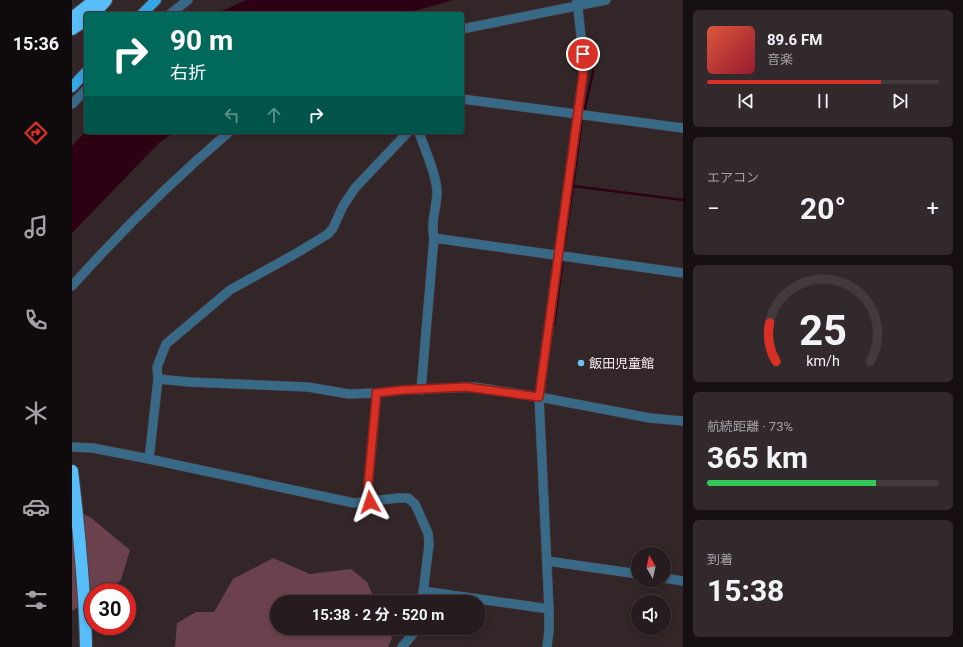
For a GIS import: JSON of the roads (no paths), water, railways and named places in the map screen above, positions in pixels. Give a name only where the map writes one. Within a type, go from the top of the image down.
[{"type":"highway","points":[[72,18],[95,0]]},
{"type":"highway","points":[[96,12],[106,0]]},
{"type":"highway","points":[[72,29],[84,21]]},
{"type":"highway","points":[[72,471],[86,647]]},
{"type":"highway","points":[[72,519],[77,533]]},
{"type":"highway","points":[[80,647],[81,590]]},
{"type":"main road","points":[[144,12],[156,0]]},
{"type":"main road","points":[[72,86],[84,74]]},
{"type":"street","points":[[173,12],[188,0]]},
{"type":"street","points":[[464,30],[577,3],[606,0]]},
{"type":"street","points":[[547,647],[549,609],[539,397],[583,75],[583,54],[577,3]]},
{"type":"street","points":[[72,104],[84,92]]},
{"type":"street","points":[[464,99],[683,128]]},
{"type":"street","points":[[72,286],[104,249],[142,211],[184,170],[226,134]]},
{"type":"street","points":[[149,459],[158,379],[157,368],[166,344],[230,290],[328,234],[333,228],[343,206],[355,188],[406,134]]},
{"type":"street","points":[[420,134],[435,179],[437,191],[432,231],[434,238],[421,390]]},
{"type":"street","points":[[434,238],[683,272]]},
{"type":"street","points":[[158,379],[189,382],[308,387],[349,394],[471,387],[539,397],[650,418],[683,421]]},
{"type":"street","points":[[370,502],[368,485],[376,393]]},
{"type":"street","points":[[72,446],[93,448],[149,459],[354,503],[408,498],[415,504],[428,534],[429,544],[423,595]]},
{"type":"street","points":[[547,561],[631,573]]},
{"type":"street","points":[[671,579],[683,581]]},
{"type":"street","points":[[423,591],[549,609]]},
{"type":"street","points":[[402,647],[412,635]]},
{"type":"waterway","points":[[584,113],[593,72],[595,42]]},
{"type":"waterway","points":[[582,118],[573,186],[683,200]]},
{"type":"waterway","points":[[563,253],[573,186]]},
{"type":"waterway","points":[[554,325],[563,258]]},
{"type":"place","name":"飯田児童館","points":[[581,363]]}]
